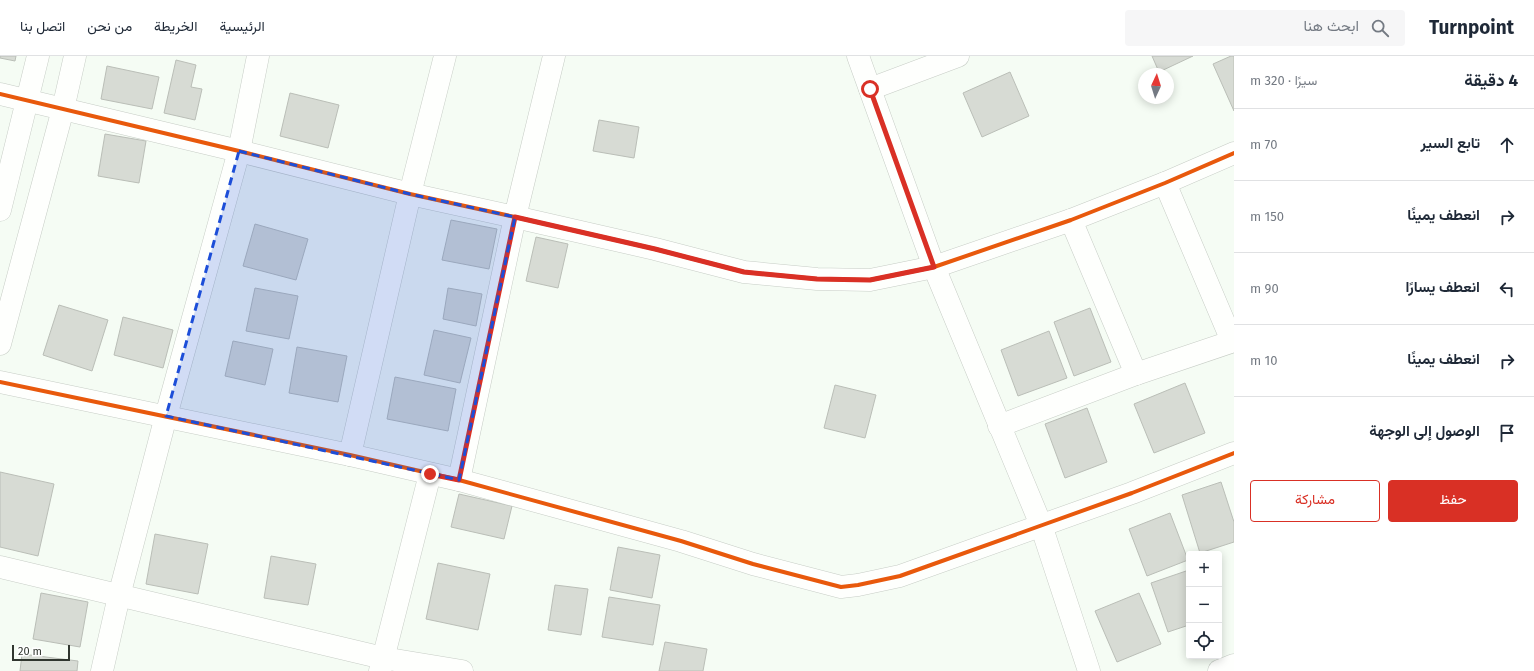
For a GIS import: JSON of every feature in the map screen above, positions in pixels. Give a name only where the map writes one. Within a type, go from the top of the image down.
[{"type":"street","points":[[0,210],[38,56]]},
{"type":"street","points":[[0,344],[63,109],[75,56]]},
{"type":"street","points":[[102,671],[119,596],[166,416],[239,151],[258,56]]},
{"type":"street","points":[[350,455],[410,194],[445,56]]},
{"type":"street","points":[[459,480],[515,217],[554,56]]},
{"type":"street","points":[[858,56],[934,267],[999,426],[1042,525],[1089,671]]},
{"type":"street","points":[[870,89],[958,56]]},
{"type":"street","points":[[0,94],[239,151],[410,194],[655,249],[744,272],[817,279],[870,280],[934,267],[1071,220],[1165,183],[1234,153]]},
{"type":"street","points":[[999,426],[1136,374],[1233,341],[1165,183]]},
{"type":"street","points":[[1071,220],[1136,374]]},
{"type":"street","points":[[0,382],[350,455],[459,480],[681,541],[753,564],[841,587],[900,576],[1132,493],[1234,453]]},
{"type":"street","points":[[381,664],[430,474]]},
{"type":"street","points":[[0,567],[119,596],[381,664],[462,671]]},
{"type":"street","points":[[1219,671],[1234,666]]},
{"type":"highlighted area","points":[[239,151],[410,194],[515,217],[459,480],[166,416]]},
{"type":"building","points":[[0,56],[16,56],[15,61],[0,58]]},
{"type":"building","points":[[1152,56],[1193,56],[1168,68],[1157,68]]},
{"type":"building","points":[[1234,56],[1234,111],[1213,64]]},
{"type":"building","points":[[176,60],[196,65],[191,87],[202,89],[195,120],[164,113]]},
{"type":"building","points":[[107,66],[159,77],[152,109],[101,99]]},
{"type":"building","points":[[1010,72],[1029,116],[982,137],[963,93]]},
{"type":"building","points":[[290,93],[339,105],[328,148],[280,136]]},
{"type":"building","points":[[599,120],[639,127],[634,158],[593,151]]},
{"type":"building","points":[[105,134],[146,141],[139,183],[98,176]]},
{"type":"building","points":[[451,220],[497,229],[489,269],[442,260]]},
{"type":"building","points":[[255,224],[308,239],[296,280],[243,266]]},
{"type":"building","points":[[536,237],[568,244],[558,288],[526,281]]},
{"type":"building","points":[[255,288],[298,296],[289,339],[246,331]]},
{"type":"building","points":[[448,288],[482,294],[476,326],[443,319]]},
{"type":"building","points":[[59,305],[108,320],[92,371],[43,355]]},
{"type":"building","points":[[1090,308],[1111,362],[1074,376],[1054,322]]},
{"type":"building","points":[[123,317],[173,330],[163,368],[114,355]]},
{"type":"building","points":[[434,330],[471,338],[460,383],[424,375]]},
{"type":"building","points":[[1049,331],[1067,378],[1018,396],[1001,350]]},
{"type":"building","points":[[233,341],[273,349],[265,385],[225,376]]},
{"type":"building","points":[[297,347],[347,356],[338,402],[289,393]]},
{"type":"building","points":[[395,377],[456,389],[448,431],[387,419]]},
{"type":"building","points":[[1185,383],[1205,433],[1154,453],[1134,404]]},
{"type":"building","points":[[835,385],[876,395],[865,438],[824,428]]},
{"type":"building","points":[[1087,408],[1107,462],[1065,478],[1045,424]]},
{"type":"building","points":[[0,472],[54,484],[38,556],[0,547]]},
{"type":"building","points":[[1221,482],[1234,522],[1234,542],[1206,551],[1199,551],[1182,495]]},
{"type":"building","points":[[459,494],[512,506],[504,539],[451,527]]},
{"type":"building","points":[[1170,513],[1186,555],[1186,561],[1147,576],[1129,529]]},
{"type":"building","points":[[155,534],[208,544],[198,594],[146,584]]},
{"type":"building","points":[[618,547],[660,555],[652,598],[610,590]]},
{"type":"building","points":[[271,556],[316,564],[308,605],[264,598]]},
{"type":"building","points":[[438,563],[490,574],[478,630],[426,619]]},
{"type":"building","points":[[1186,571],[1186,626],[1168,632],[1151,583]]},
{"type":"building","points":[[555,585],[588,589],[581,635],[548,630]]},
{"type":"building","points":[[41,593],[88,602],[80,647],[33,639]]},
{"type":"building","points":[[1139,593],[1161,644],[1117,662],[1095,611]]},
{"type":"building","points":[[609,597],[660,605],[653,645],[602,637]]},
{"type":"building","points":[[665,642],[707,649],[703,671],[659,671]]},
{"type":"building","points":[[22,654],[78,661],[77,671],[20,671]]},
{"type":"cycle path","points":[[0,94],[239,151],[410,194],[655,249],[744,272],[817,279],[870,280],[934,267],[1071,220],[1165,183],[1234,153]]},
{"type":"cycle path","points":[[0,382],[350,455],[459,480],[681,541],[753,564],[841,587],[900,576],[1132,493],[1234,453]]},
{"type":"route","points":[[430,474],[459,480],[515,217],[655,249],[744,272],[817,279],[870,280],[934,267],[870,89]]}]
